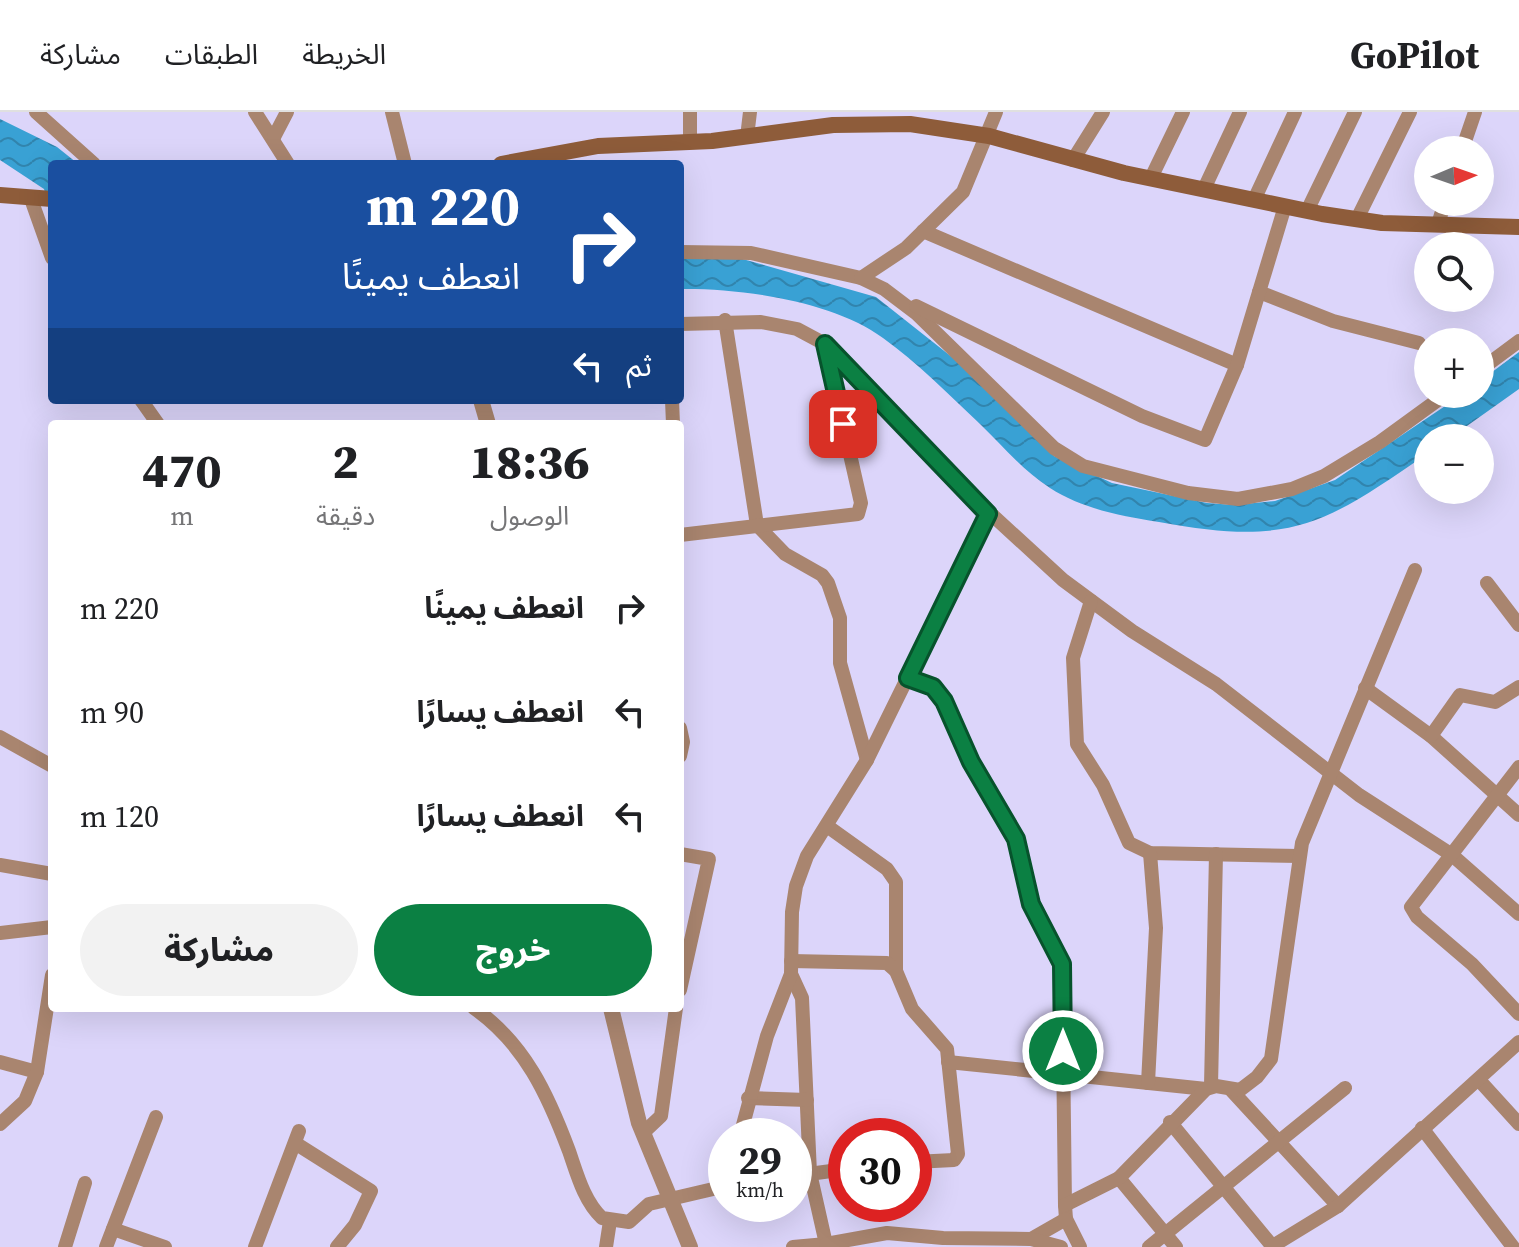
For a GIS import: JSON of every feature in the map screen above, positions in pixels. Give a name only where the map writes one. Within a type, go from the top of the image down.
[{"type":"main road","points":[[518,160],[598,146],[747,137],[907,118],[989,136],[1073,160],[1307,211],[1357,219],[1519,227]]},
{"type":"main road","points":[[0,195],[42,199]]},
{"type":"street","points":[[36,112],[88,160]]},
{"type":"street","points":[[255,112],[274,137],[286,160]]},
{"type":"street","points":[[274,137],[287,112]]},
{"type":"street","points":[[392,112],[404,160]]},
{"type":"street","points":[[690,112],[690,142]]},
{"type":"street","points":[[747,137],[750,112]]},
{"type":"street","points":[[861,278],[906,248],[963,192],[989,136],[996,112]]},
{"type":"street","points":[[1073,160],[1103,112]]},
{"type":"street","points":[[1151,178],[1183,112]]},
{"type":"street","points":[[1204,189],[1240,112]]},
{"type":"street","points":[[1254,200],[1295,112]]},
{"type":"street","points":[[1307,211],[1355,112]]},
{"type":"street","points":[[1357,219],[1410,112]]},
{"type":"street","points":[[1467,136],[1475,112]]},
{"type":"street","points":[[42,199],[48,234]]},
{"type":"street","points":[[684,252],[751,253],[861,278],[1200,440],[1209,438],[1237,365],[1285,206]]},
{"type":"street","points":[[1438,224],[1441,216]]},
{"type":"street","points":[[923,231],[1237,365]]},
{"type":"street","points":[[1259,292],[1333,321],[1414,342]]},
{"type":"street","points":[[900,299],[1054,448],[1083,466],[1188,493],[1238,499],[1292,489],[1324,476],[1380,442],[1427,408]]},
{"type":"street","points":[[684,324],[725,320],[777,324],[797,329],[825,344],[988,514],[1091,601],[1216,684],[1329,773],[1452,855],[1519,914]]},
{"type":"street","points":[[725,320],[757,525],[785,554],[822,575],[828,583],[840,618],[840,663],[867,760]]},
{"type":"street","points":[[1494,360],[1519,341]]},
{"type":"street","points":[[684,534],[853,516],[861,509],[825,344]]},
{"type":"street","points":[[744,1118],[791,967],[796,886],[807,856],[867,760],[988,514]]},
{"type":"street","points":[[948,1062],[1064,1077],[1232,1091],[1247,1087],[1257,1077],[1274,1050],[1299,856],[1329,773],[1415,570]]},
{"type":"street","points":[[1487,583],[1519,625]]},
{"type":"street","points":[[1091,601],[1073,658],[1077,744],[1103,785],[1129,843],[1150,853],[1299,856]]},
{"type":"street","points":[[908,678],[933,687],[944,701],[971,762],[1016,839],[1031,904],[1062,964],[1066,1212],[1080,1247]]},
{"type":"street","points":[[1431,736],[1460,695],[1495,702],[1519,687]]},
{"type":"street","points":[[1365,688],[1431,736],[1519,815]]},
{"type":"street","points":[[0,737],[48,764]]},
{"type":"street","points":[[1519,767],[1411,907],[1519,1014]]},
{"type":"street","points":[[827,826],[887,869],[896,882],[896,971],[912,1009],[943,1042],[948,1062],[958,1154],[954,1160],[932,1161]]},
{"type":"street","points":[[1148,1083],[1156,928],[1150,853]]},
{"type":"street","points":[[1031,1239],[1119,1178],[1170,1122],[1208,1087],[1216,854]]},
{"type":"street","points":[[684,855],[709,859],[684,972]]},
{"type":"street","points":[[0,865],[48,873]]},
{"type":"street","points":[[0,933],[48,927]]},
{"type":"street","points":[[791,967],[887,963],[896,971]]},
{"type":"street","points":[[791,967],[802,998],[808,1118]]},
{"type":"street","points":[[0,1124],[25,1101],[37,1072],[48,1001]]},
{"type":"street","points":[[479,1012],[506,1032],[520,1050],[554,1113],[580,1184],[595,1212],[610,1221],[629,1222],[649,1204],[708,1191]]},
{"type":"street","points":[[612,1012],[626,1078],[643,1133],[690,1247]]},
{"type":"street","points":[[643,1133],[661,1116],[675,1012]]},
{"type":"street","points":[[1170,1122],[1272,1247],[1338,1206],[1519,1042]]},
{"type":"street","points":[[0,1062],[37,1072]]},
{"type":"street","points":[[1479,1080],[1519,1124]]},
{"type":"street","points":[[1149,1247],[1345,1088]]},
{"type":"street","points":[[1232,1091],[1338,1206]]},
{"type":"street","points":[[748,1098],[807,1100]]},
{"type":"street","points":[[106,1247],[156,1117]]},
{"type":"street","points":[[1422,1128],[1516,1246]]},
{"type":"street","points":[[255,1247],[297,1137],[371,1191],[355,1225],[337,1247]]},
{"type":"street","points":[[1119,1178],[1176,1247]]},
{"type":"street","points":[[812,1182],[826,1244]]},
{"type":"street","points":[[65,1247],[85,1183]]},
{"type":"street","points":[[606,1247],[610,1221]]},
{"type":"street","points":[[113,1229],[165,1247]]},
{"type":"street","points":[[793,1247],[887,1233],[943,1238],[1031,1239],[1061,1247]]},
{"type":"water","points":[[0,119],[57,147],[73,160],[48,160],[48,202],[44,189],[0,160]]},
{"type":"water","points":[[684,258],[739,258],[876,297],[967,369],[1054,456],[1112,483],[1207,503],[1234,505],[1275,501],[1335,480],[1414,427],[1414,462],[1331,514],[1273,530],[1241,532],[1204,529],[1117,514],[1063,495],[1040,481],[932,379],[883,338],[862,325],[786,299],[730,291],[684,289]]},
{"type":"water","points":[[1519,352],[1519,389],[1494,407],[1494,371]]},
{"type":"water","points":[[1442,408],[1492,408],[1470,424],[1418,424]]},
{"type":"route","points":[[843,424],[825,344],[988,514],[908,678],[933,687],[944,701],[971,762],[1016,839],[1031,904],[1062,964],[1063,1051]]}]
